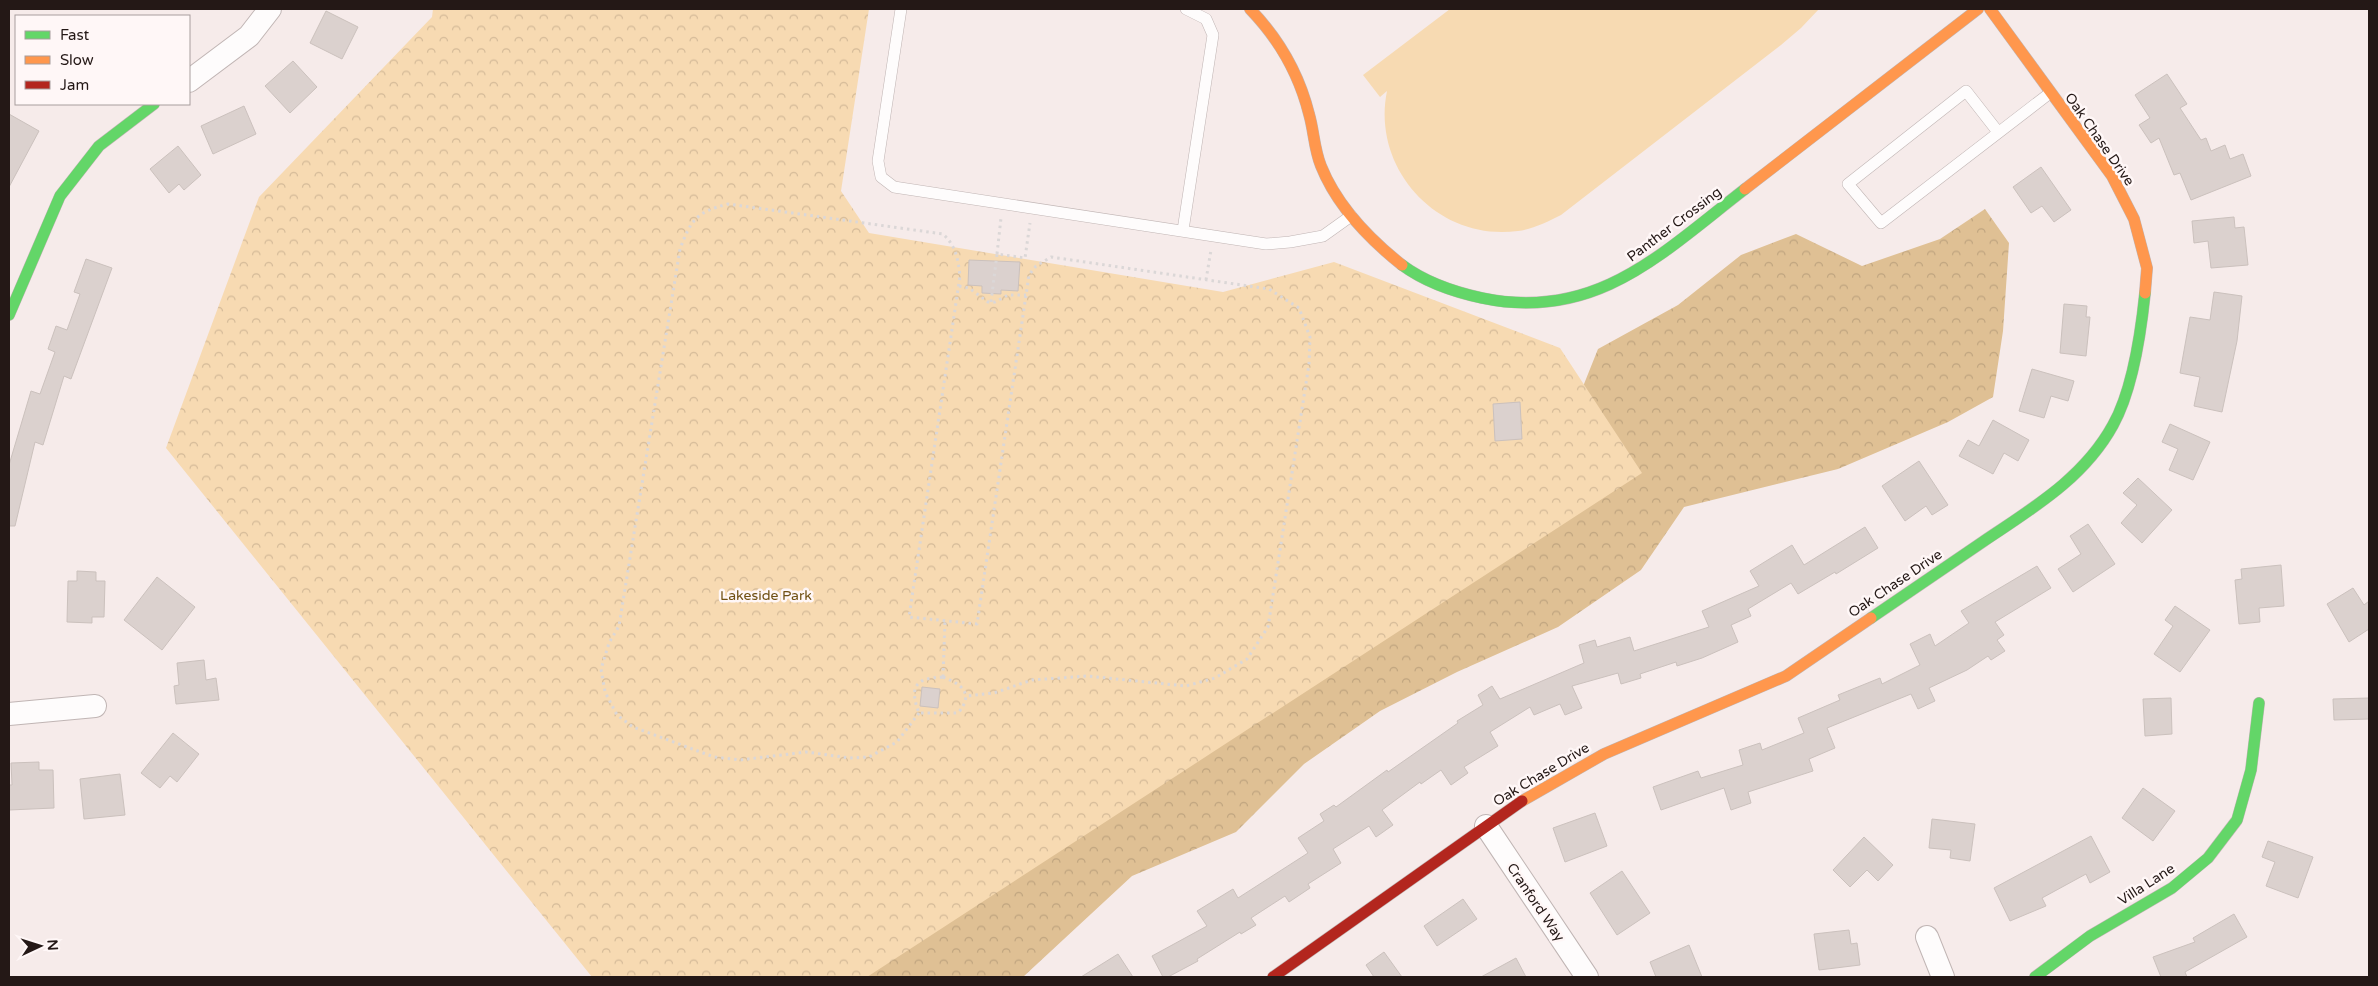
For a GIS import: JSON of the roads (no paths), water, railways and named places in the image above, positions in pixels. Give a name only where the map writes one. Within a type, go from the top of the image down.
[{"type":"street","points":[[190,80],[250,36],[270,9]]},
{"type":"street","name":"Panther Crossing","points":[[1250,9],[1263,21],[1284,51],[1310,116],[1314,145],[1323,170],[1351,216],[1368,238],[1390,257],[1442,287],[1471,297],[1504,302],[1538,302],[1574,298],[1611,285],[1644,267],[1978,9]]},
{"type":"street","name":"Oak Chase Drive","points":[[1273,977],[1536,792],[1604,754],[1786,676],[2060,489],[2098,450],[2114,424],[2127,389],[2142,324],[2147,268],[2134,219],[2112,176],[1990,9]]},
{"type":"street","points":[[9,315],[60,196],[99,146],[153,105]]},
{"type":"street","name":"Villa Lane","points":[[2035,977],[2090,936],[2172,888],[2208,858],[2237,820],[2251,770],[2259,703]]},
{"type":"street","points":[[9,714],[95,706]]},
{"type":"street","name":"Cranford Way","points":[[1486,826],[1587,977]]},
{"type":"street","points":[[1927,937],[1943,977]]},
{"type":"lane","points":[[901,9],[878,161],[880,178],[894,187],[1266,244],[1323,236],[1351,216]]},
{"type":"lane","points":[[1183,230],[1213,35],[1206,19],[1186,9]]},
{"type":"lane","points":[[1998,132],[1966,91],[1848,184],[1881,223],[2050,93]]},
{"type":"park label","name":"Lakeside Park","points":[[766,595]]}]
